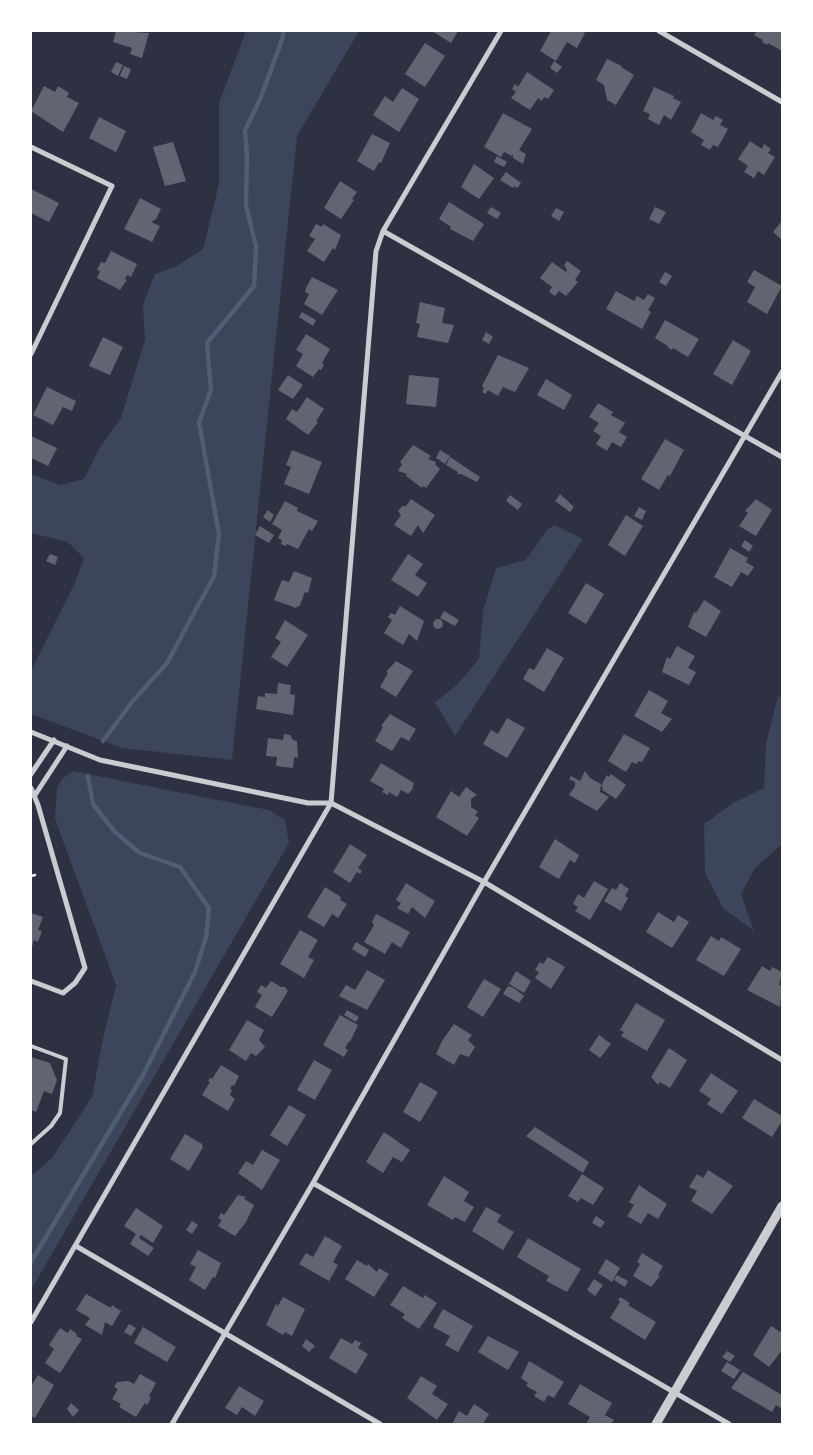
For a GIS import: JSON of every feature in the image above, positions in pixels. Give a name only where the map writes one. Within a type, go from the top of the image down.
[{"type":"street","points":[[31,1322],[331,803],[376,251],[383,231],[501,31]]},
{"type":"street","points":[[659,31],[782,102]]},
{"type":"street","points":[[31,147],[112,186],[31,354]]},
{"type":"street","points":[[383,231],[782,457]]},
{"type":"street","points":[[172,1424],[314,1182],[484,882],[782,372]]},
{"type":"street","points":[[31,732],[100,760],[308,803],[331,803],[484,882],[782,1060]]},
{"type":"street","points":[[31,774],[54,740]]},
{"type":"street","points":[[35,795],[67,746]]},
{"type":"street","points":[[31,788],[35,795],[84,968],[76,983],[63,993],[31,981]]},
{"type":"street","points":[[314,1182],[729,1424]]},
{"type":"street","points":[[656,1424],[782,1206]]},
{"type":"street","points":[[76,1246],[380,1424]]},
{"type":"lane","points":[[31,1046],[66,1059],[60,1113],[51,1126],[31,1144]]},
{"type":"path","points":[[31,876],[35,875]]},
{"type":"shaded area","points":[[246,31],[359,31],[297,136],[232,760],[122,748],[31,714],[31,671],[74,585],[84,558],[68,542],[31,533],[31,474],[60,485],[84,479],[99,449],[121,418],[145,340],[143,304],[155,274],[177,266],[203,249],[219,184],[219,103]]},
{"type":"shaded area","points":[[554,525],[583,539],[455,736],[435,702],[457,685],[479,659],[483,611],[496,568],[526,560],[547,530]]},
{"type":"shaded area","points":[[778,696],[782,699],[782,844],[755,868],[741,894],[754,931],[723,908],[705,873],[704,824],[733,803],[764,788],[766,744]]},
{"type":"shaded area","points":[[73,771],[269,810],[285,820],[289,843],[31,1290],[31,1176],[51,1159],[92,1097],[102,1043],[116,985],[55,819],[57,787],[63,778]]},
{"type":"building","points":[[116,31],[149,33],[142,58],[130,54],[132,48],[113,42]]},
{"type":"building","points":[[432,31],[458,31],[451,43]]},
{"type":"building","points":[[551,31],[582,31],[585,33],[577,48],[567,42],[556,61],[540,51]]},
{"type":"building","points":[[757,31],[782,31],[782,51],[768,43],[767,45],[762,42],[763,40],[754,35]]},
{"type":"building","points":[[425,43],[445,56],[425,87],[405,74]]},
{"type":"building","points":[[607,59],[622,66],[634,75],[616,105],[607,100],[604,85],[596,80]]},
{"type":"building","points":[[554,61],[562,67],[557,73],[550,68]]},
{"type":"building","points":[[116,62],[123,65],[118,76],[111,72]]},
{"type":"building","points":[[124,66],[131,69],[127,79],[120,76]]},
{"type":"building","points":[[527,72],[554,90],[548,99],[544,97],[542,101],[538,98],[530,110],[511,98],[516,92],[512,89],[515,84],[518,87]]},
{"type":"building","points":[[44,86],[55,92],[58,86],[69,93],[67,97],[79,103],[63,132],[31,111]]},
{"type":"building","points":[[654,87],[674,96],[673,98],[681,102],[671,120],[664,115],[659,125],[648,119],[650,114],[643,111]]},
{"type":"building","points":[[402,88],[419,99],[399,132],[373,115],[385,96],[393,102]]},
{"type":"building","points":[[503,113],[532,129],[519,150],[526,154],[523,164],[513,158],[513,154],[512,156],[504,152],[501,157],[484,147]]},
{"type":"building","points":[[701,113],[713,120],[716,116],[723,120],[720,125],[728,129],[718,147],[713,145],[710,150],[701,145],[704,140],[691,132]]},
{"type":"building","points":[[99,117],[126,131],[116,152],[89,138]]},
{"type":"building","points":[[372,134],[390,143],[381,163],[379,162],[374,171],[357,161]]},
{"type":"building","points":[[750,141],[762,149],[764,144],[771,149],[768,153],[775,157],[764,175],[758,171],[754,178],[744,172],[748,166],[738,159]]},
{"type":"building","points":[[173,142],[186,181],[165,186],[153,147]]},
{"type":"building","points":[[497,156],[507,162],[504,167],[494,162]]},
{"type":"building","points":[[474,164],[494,178],[479,199],[461,187]]},
{"type":"building","points":[[506,172],[521,183],[517,188],[514,186],[513,188],[500,180]]},
{"type":"building","points":[[340,181],[357,192],[341,219],[324,208]]},
{"type":"building","points":[[31,189],[59,203],[49,222],[31,213]]},
{"type":"building","points":[[140,198],[161,209],[156,219],[151,222],[160,226],[152,242],[124,229]]},
{"type":"building","points":[[449,202],[484,224],[473,241],[450,229],[451,227],[439,219]]},
{"type":"building","points":[[491,207],[501,213],[497,219],[487,213]]},
{"type":"building","points":[[655,207],[666,212],[659,224],[649,219]]},
{"type":"building","points":[[556,208],[564,212],[559,221],[551,216]]},
{"type":"building","points":[[782,221],[782,240],[773,232]]},
{"type":"building","points":[[316,224],[322,227],[323,224],[341,235],[335,250],[333,248],[324,262],[307,251],[315,239],[309,236]]},
{"type":"building","points":[[111,251],[137,264],[131,277],[127,275],[125,279],[127,280],[120,290],[97,278],[100,271],[97,270],[101,262],[105,263]]},
{"type":"building","points":[[567,261],[581,271],[575,280],[578,282],[566,296],[559,291],[555,296],[549,292],[552,287],[540,278],[552,262],[566,272],[567,270],[564,265]]},
{"type":"building","points":[[754,270],[782,286],[767,314],[747,302],[755,287],[747,282]]},
{"type":"building","points":[[665,272],[672,276],[666,286],[659,282]]},
{"type":"building","points":[[312,277],[338,290],[322,315],[304,304],[309,294],[305,292],[306,288]]},
{"type":"building","points":[[616,291],[634,301],[637,296],[644,300],[648,294],[655,298],[648,310],[651,312],[642,329],[606,309]]},
{"type":"building","points":[[420,302],[445,308],[442,323],[454,325],[448,343],[417,337],[420,324],[416,323]]},
{"type":"building","points":[[302,312],[316,320],[313,326],[299,317]]},
{"type":"building","points":[[665,320],[699,339],[688,357],[673,348],[672,350],[655,338]]},
{"type":"building","points":[[486,332],[493,337],[489,344],[482,340]]},
{"type":"building","points":[[306,334],[330,349],[322,363],[324,365],[321,370],[319,369],[313,377],[296,366],[303,354],[296,350]]},
{"type":"building","points":[[103,337],[123,347],[110,375],[89,366]]},
{"type":"building","points":[[733,340],[751,351],[732,385],[713,374]]},
{"type":"building","points":[[498,355],[529,368],[515,392],[503,387],[498,396],[488,390],[486,394],[482,392],[484,388],[482,386]]},
{"type":"building","points":[[288,375],[303,385],[293,399],[278,390]]},
{"type":"building","points":[[409,375],[439,378],[436,407],[406,404]]},
{"type":"building","points":[[546,379],[572,395],[564,410],[537,395]]},
{"type":"building","points":[[47,387],[76,401],[72,411],[63,407],[53,425],[33,415]]},
{"type":"building","points":[[307,397],[324,409],[316,421],[318,422],[308,435],[286,419],[292,409],[297,412]]},
{"type":"building","points":[[598,403],[613,412],[611,415],[625,423],[619,432],[627,437],[621,447],[612,442],[607,451],[596,444],[601,436],[593,431],[599,423],[589,417]]},
{"type":"building","points":[[31,436],[57,448],[48,466],[31,458]]},
{"type":"building","points":[[665,439],[684,450],[670,476],[668,475],[659,490],[641,479]]},
{"type":"building","points":[[413,445],[431,456],[428,459],[436,462],[435,464],[440,469],[426,488],[423,486],[422,488],[406,476],[407,474],[398,471],[402,464],[400,462]]},
{"type":"building","points":[[292,450],[322,462],[309,494],[284,484],[291,467],[286,465]]},
{"type":"building","points":[[440,450],[450,456],[445,464],[436,458]]},
{"type":"building","points":[[450,457],[480,477],[477,482],[457,474],[458,472],[446,465]]},
{"type":"building","points":[[560,494],[574,507],[570,512],[555,501]]},
{"type":"building","points":[[510,495],[522,504],[518,510],[506,501]]},
{"type":"building","points":[[411,499],[435,515],[423,533],[418,525],[411,536],[394,525],[401,515],[398,511],[402,506],[406,506]]},
{"type":"building","points":[[756,499],[772,510],[756,536],[739,526],[748,513],[745,511]]},
{"type":"building","points":[[285,501],[298,508],[297,511],[318,521],[312,531],[309,529],[298,549],[287,544],[286,546],[281,544],[282,540],[278,538],[282,530],[272,524]]},
{"type":"building","points":[[639,507],[646,511],[642,520],[634,516]]},
{"type":"building","points":[[268,510],[274,515],[270,522],[263,517]]},
{"type":"building","points":[[626,515],[643,526],[625,556],[608,545]]},
{"type":"building","points":[[260,526],[274,535],[269,543],[255,535]]},
{"type":"building","points":[[745,540],[753,546],[749,552],[741,546]]},
{"type":"building","points":[[730,548],[748,558],[746,562],[754,567],[748,576],[741,572],[732,587],[714,577]]},
{"type":"building","points":[[50,554],[58,557],[55,565],[46,561]]},
{"type":"building","points":[[408,554],[423,564],[415,575],[427,583],[418,597],[391,580]]},
{"type":"building","points":[[294,571],[312,578],[308,593],[305,592],[299,607],[297,606],[296,608],[274,600],[282,580],[289,582]]},
{"type":"building","points":[[586,583],[604,594],[586,624],[568,613]]},
{"type":"building","points":[[704,600],[721,611],[706,637],[688,627],[694,612],[696,613]]},
{"type":"building","points":[[400,606],[424,621],[417,641],[409,634],[403,645],[384,633],[392,620],[388,617],[391,613],[395,615]]},
{"type":"building","points":[[444,611],[459,620],[455,626],[440,618]]},
{"type":"building","points":[[436,619],[440,619],[443,624],[442,628],[436,629],[433,626],[433,622]]},
{"type":"building","points":[[285,620],[308,635],[287,667],[271,657],[281,642],[275,638]]},
{"type":"building","points":[[677,646],[695,656],[688,668],[696,672],[689,685],[662,672],[667,657],[670,659]]},
{"type":"building","points":[[547,648],[564,658],[544,692],[523,679],[529,668],[534,670]]},
{"type":"building","points":[[396,661],[413,671],[396,697],[380,687],[388,673],[386,672]]},
{"type":"building","points":[[278,683],[291,685],[290,694],[295,695],[293,715],[256,709],[258,696],[265,697],[265,693],[277,694]]},
{"type":"building","points":[[649,690],[668,701],[661,713],[672,719],[662,732],[634,716]]},
{"type":"building","points":[[390,714],[416,729],[409,741],[401,737],[392,751],[375,741],[383,727],[381,726]]},
{"type":"building","points":[[507,718],[525,728],[507,758],[483,744],[491,730],[498,734]]},
{"type":"building","points":[[284,734],[290,735],[293,740],[297,741],[298,758],[294,757],[293,768],[276,766],[277,757],[266,756],[268,738],[283,740]]},
{"type":"building","points":[[624,734],[650,748],[642,762],[639,761],[636,764],[632,762],[626,772],[608,761]]},
{"type":"building","points":[[381,763],[414,783],[412,790],[408,794],[401,790],[397,797],[389,792],[388,795],[382,792],[384,789],[370,781]]},
{"type":"building","points":[[585,771],[590,778],[601,784],[600,792],[609,797],[597,811],[569,795],[575,786],[575,782],[569,779],[571,776],[580,781]]},
{"type":"building","points":[[611,774],[626,785],[616,799],[602,790],[601,786],[607,775],[609,777]]},
{"type":"building","points":[[466,787],[477,795],[471,799],[471,807],[478,812],[475,815],[479,818],[467,836],[436,817],[451,791],[459,797]]},
{"type":"building","points":[[555,839],[579,855],[575,863],[570,860],[559,879],[539,867]]},
{"type":"building","points":[[350,844],[367,855],[358,868],[362,871],[360,874],[357,872],[350,883],[333,872]]},
{"type":"building","points":[[594,881],[608,889],[590,920],[575,911],[578,907],[573,904],[578,894],[584,898]]},
{"type":"building","points":[[406,883],[435,901],[425,918],[412,907],[408,914],[397,908],[401,903],[396,900]]},
{"type":"building","points":[[620,883],[629,889],[625,896],[628,898],[621,911],[604,901],[612,888],[616,890]]},
{"type":"building","points":[[325,887],[341,897],[340,900],[347,904],[338,918],[332,914],[324,927],[307,917]]},
{"type":"building","points":[[658,912],[674,922],[678,915],[689,922],[672,948],[646,932]]},
{"type":"building","points":[[31,913],[43,917],[38,930],[42,931],[38,942],[34,940],[32,947]]},
{"type":"building","points":[[376,914],[410,932],[401,948],[392,942],[385,954],[364,942],[374,925],[372,922]]},
{"type":"building","points":[[300,930],[318,940],[308,957],[314,960],[304,978],[280,964]]},
{"type":"building","points":[[711,936],[719,941],[721,937],[741,949],[724,976],[696,960]]},
{"type":"building","points":[[356,942],[369,950],[365,957],[352,949]]},
{"type":"building","points":[[548,957],[565,967],[551,989],[535,978],[539,972],[535,970],[540,962],[543,964]]},
{"type":"building","points":[[762,966],[770,971],[772,967],[782,972],[779,985],[782,986],[780,1007],[747,990]]},
{"type":"building","points":[[367,970],[385,980],[367,1010],[339,996],[346,985],[355,990]]},
{"type":"building","points":[[516,971],[531,981],[524,993],[509,984]]},
{"type":"building","points":[[484,979],[501,989],[483,1017],[467,1007]]},
{"type":"building","points":[[271,981],[281,987],[285,987],[288,991],[272,1017],[255,1007],[262,995],[257,992],[261,985],[266,988]]},
{"type":"building","points":[[508,986],[524,996],[519,1003],[503,994]]},
{"type":"building","points":[[636,1003],[665,1020],[647,1051],[621,1036],[624,1032],[620,1030]]},
{"type":"building","points":[[347,1010],[359,1017],[356,1022],[344,1015]]},
{"type":"building","points":[[340,1015],[358,1025],[345,1048],[348,1050],[344,1057],[323,1045]]},
{"type":"building","points":[[247,1020],[264,1030],[259,1040],[265,1047],[256,1056],[251,1053],[246,1061],[229,1050]]},
{"type":"building","points":[[454,1024],[472,1035],[468,1040],[475,1047],[469,1057],[460,1054],[454,1065],[436,1054],[442,1041]]},
{"type":"building","points":[[599,1035],[611,1044],[600,1058],[589,1050]]},
{"type":"building","points":[[669,1048],[687,1060],[670,1088],[660,1082],[658,1085],[651,1077]]},
{"type":"building","points":[[31,1057],[50,1063],[57,1080],[52,1094],[44,1091],[36,1112],[31,1110]]},
{"type":"building","points":[[314,1060],[332,1070],[315,1100],[297,1090]]},
{"type":"building","points":[[221,1065],[239,1076],[234,1086],[232,1085],[230,1089],[232,1090],[230,1095],[235,1099],[228,1111],[202,1095],[210,1082],[208,1081],[210,1078],[212,1079]]},
{"type":"building","points":[[711,1073],[738,1091],[722,1114],[707,1104],[711,1099],[699,1091]]},
{"type":"building","points":[[420,1082],[438,1092],[420,1122],[403,1112]]},
{"type":"building","points":[[754,1099],[782,1116],[782,1121],[772,1137],[742,1118]]},
{"type":"building","points":[[289,1105],[306,1115],[287,1146],[270,1135]]},
{"type":"building","points":[[535,1127],[589,1162],[583,1173],[526,1136]]},
{"type":"building","points":[[384,1132],[410,1150],[402,1162],[393,1157],[383,1173],[366,1162]]},
{"type":"building","points":[[185,1134],[202,1144],[203,1147],[189,1171],[170,1159]]},
{"type":"building","points":[[262,1150],[280,1160],[262,1190],[238,1173],[246,1161],[253,1165]]},
{"type":"building","points":[[708,1170],[733,1186],[712,1214],[691,1201],[697,1191],[689,1187],[697,1174],[703,1178]]},
{"type":"building","points":[[582,1174],[604,1188],[593,1205],[581,1198],[578,1202],[568,1196]]},
{"type":"building","points":[[444,1176],[469,1192],[464,1201],[474,1207],[465,1222],[455,1217],[453,1220],[427,1205]]},
{"type":"building","points":[[639,1185],[667,1204],[658,1219],[648,1213],[641,1224],[627,1216],[634,1205],[629,1202]]},
{"type":"building","points":[[238,1195],[246,1197],[244,1199],[254,1205],[246,1222],[235,1236],[218,1226],[222,1220],[218,1218],[221,1213],[224,1215]]},
{"type":"building","points":[[486,1207],[501,1215],[497,1222],[514,1232],[503,1250],[472,1231]]},
{"type":"building","points":[[136,1208],[163,1226],[153,1243],[141,1235],[139,1238],[154,1248],[148,1256],[130,1244],[136,1234],[124,1226]]},
{"type":"building","points":[[596,1216],[605,1222],[601,1228],[592,1223]]},
{"type":"building","points":[[192,1221],[198,1225],[192,1234],[186,1230]]},
{"type":"building","points":[[325,1236],[342,1246],[333,1262],[338,1265],[329,1281],[299,1264],[306,1253],[313,1257]]},
{"type":"building","points":[[528,1238],[581,1269],[567,1292],[546,1281],[549,1276],[517,1257]]},
{"type":"building","points":[[198,1250],[221,1263],[215,1278],[213,1277],[205,1290],[189,1280],[196,1267],[190,1264]]},
{"type":"building","points":[[642,1253],[663,1266],[658,1275],[660,1276],[651,1287],[633,1276],[640,1264],[637,1262]]},
{"type":"building","points":[[606,1259],[620,1268],[612,1282],[598,1273]]},
{"type":"building","points":[[357,1260],[367,1266],[368,1264],[377,1272],[379,1268],[389,1274],[374,1297],[345,1279]]},
{"type":"building","points":[[617,1275],[628,1281],[625,1287],[614,1280]]},
{"type":"building","points":[[594,1279],[603,1285],[595,1296],[587,1290]]},
{"type":"building","points":[[403,1286],[423,1298],[425,1295],[437,1303],[419,1329],[402,1318],[405,1314],[390,1305]]},
{"type":"building","points":[[86,1294],[111,1308],[112,1305],[121,1311],[112,1326],[105,1322],[102,1335],[85,1325],[90,1318],[76,1310]]},
{"type":"building","points":[[283,1297],[305,1309],[292,1336],[285,1332],[283,1335],[266,1325],[276,1304],[278,1306]]},
{"type":"building","points":[[620,1297],[630,1303],[628,1305],[656,1322],[645,1340],[610,1318],[620,1302],[618,1300]]},
{"type":"building","points":[[443,1309],[473,1326],[458,1352],[445,1345],[450,1336],[433,1327]]},
{"type":"building","points":[[129,1324],[136,1328],[131,1336],[124,1332]]},
{"type":"building","points":[[771,1326],[782,1333],[782,1350],[769,1367],[753,1355]]},
{"type":"building","points":[[143,1327],[176,1347],[167,1362],[134,1343]]},
{"type":"building","points":[[60,1328],[68,1333],[70,1329],[77,1334],[76,1336],[82,1339],[60,1373],[45,1363],[54,1349],[49,1345]]},
{"type":"building","points":[[488,1336],[519,1352],[508,1370],[478,1352]]},
{"type":"building","points":[[341,1338],[352,1344],[355,1340],[361,1343],[358,1348],[368,1354],[356,1374],[329,1358]]},
{"type":"building","points":[[306,1339],[315,1346],[309,1352],[302,1346]]},
{"type":"building","points":[[727,1351],[735,1356],[730,1362],[722,1357]]},
{"type":"building","points":[[529,1361],[564,1382],[554,1398],[548,1395],[544,1402],[534,1396],[537,1392],[526,1386],[528,1383],[521,1378]]},
{"type":"building","points":[[727,1362],[740,1370],[734,1379],[721,1371]]},
{"type":"building","points":[[743,1372],[782,1395],[781,1408],[776,1405],[772,1412],[731,1388]]},
{"type":"building","points":[[140,1374],[156,1383],[149,1396],[151,1398],[147,1405],[145,1403],[136,1417],[119,1407],[121,1404],[112,1399],[118,1389],[114,1387],[117,1382],[128,1381],[134,1384]]},
{"type":"building","points":[[38,1375],[54,1385],[35,1418],[31,1416],[31,1386]]},
{"type":"building","points":[[421,1376],[437,1386],[432,1394],[448,1404],[437,1420],[407,1398]]},
{"type":"building","points":[[580,1384],[612,1403],[605,1415],[614,1420],[611,1424],[590,1424],[587,1422],[590,1417],[568,1404]]},
{"type":"building","points":[[239,1386],[264,1401],[255,1416],[242,1407],[237,1415],[225,1408]]},
{"type":"building","points":[[71,1403],[79,1410],[73,1417],[67,1409]]},
{"type":"building","points":[[474,1404],[489,1414],[483,1424],[452,1424],[459,1411],[467,1416]]},
{"type":"waterway","points":[[103,741],[132,702],[167,663],[214,576],[219,534],[199,422],[211,390],[207,343],[254,286],[256,247],[246,205],[247,155],[245,131],[261,97],[283,37],[283,31]]},
{"type":"waterway","points":[[31,1262],[142,1077],[195,972],[206,937],[209,908],[180,867],[140,853],[115,832],[93,804],[88,776]]}]
